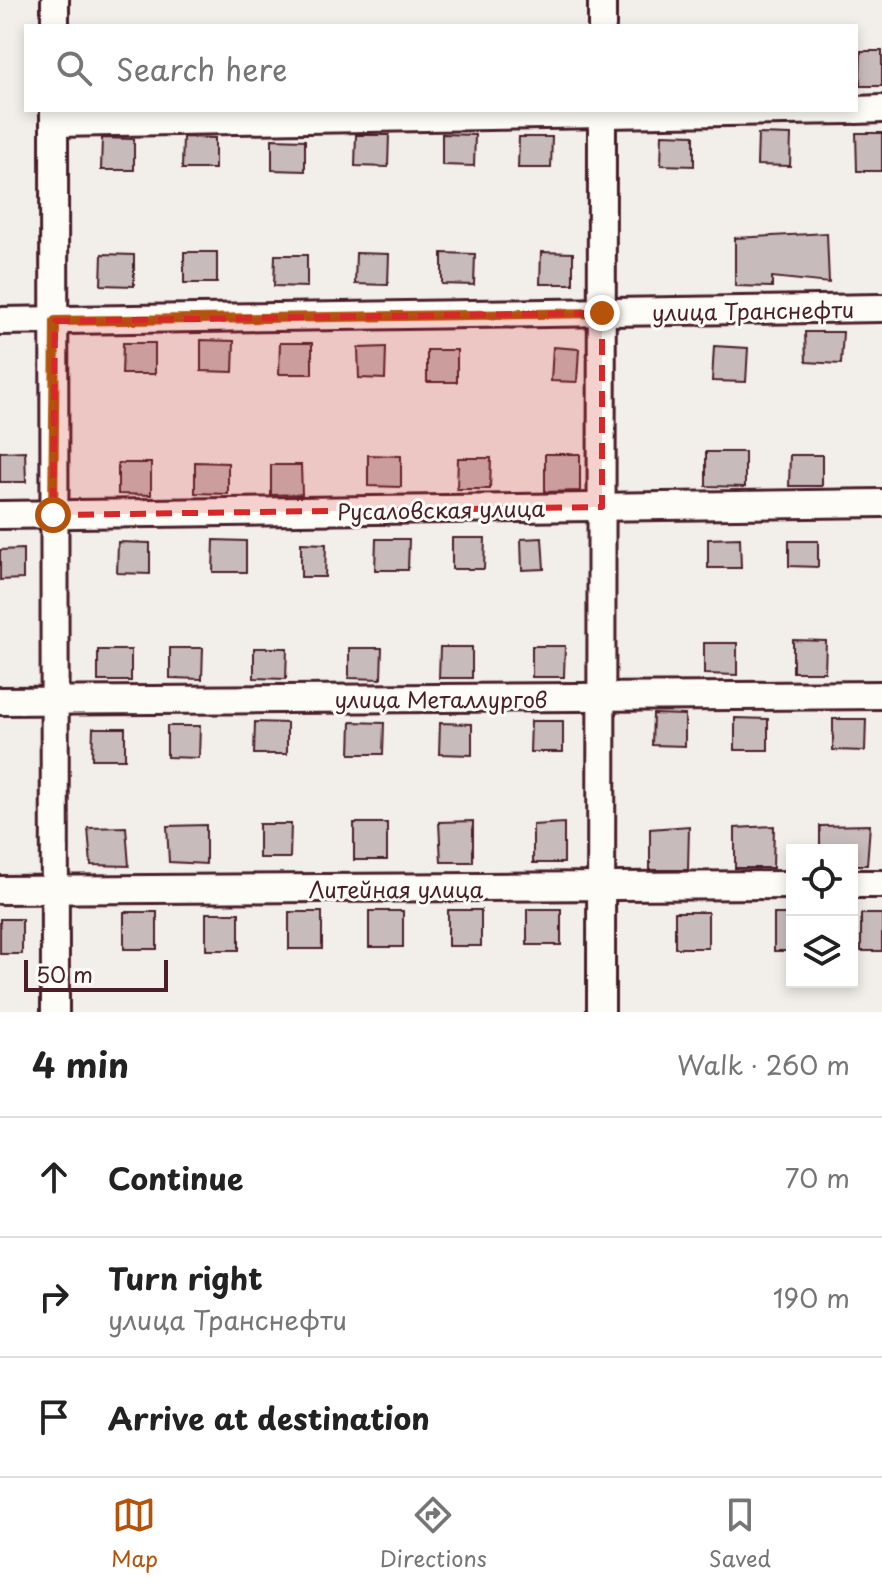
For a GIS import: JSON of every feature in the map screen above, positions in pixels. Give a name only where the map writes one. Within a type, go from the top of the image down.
[{"type":"street","points":[[55,0],[55,24]]},
{"type":"street","points":[[602,0],[602,24]]},
{"type":"street","points":[[858,110],[882,109]]},
{"type":"street","points":[[55,1012],[54,116],[684,112]]},
{"type":"street","points":[[601,1012],[602,113]]},
{"type":"street","name":"улица Транснефти","points":[[0,321],[882,308]]},
{"type":"street","name":"Русаловская улица","points":[[0,515],[882,503]]},
{"type":"street","name":"улица Металлургов","points":[[0,701],[882,695]]},
{"type":"street","points":[[858,884],[882,884]]},
{"type":"street","name":"Литейная улица","points":[[0,890],[786,885]]},
{"type":"highlighted area","points":[[602,313],[602,507],[53,515],[55,321]]},
{"type":"building","points":[[861,51],[882,51],[882,86],[860,86]]},
{"type":"building","points":[[856,133],[882,133],[882,171],[857,171]]},
{"type":"building","points":[[442,134],[475,135],[474,166],[442,165]]},
{"type":"building","points":[[662,134],[694,135],[694,166],[661,165]]},
{"type":"building","points":[[758,134],[791,135],[790,166],[757,165]]},
{"type":"building","points":[[356,135],[389,135],[388,167],[355,166]]},
{"type":"building","points":[[183,137],[215,138],[215,169],[182,169]]},
{"type":"building","points":[[519,137],[552,137],[551,168],[518,168]]},
{"type":"building","points":[[102,138],[134,139],[134,170],[101,170]]},
{"type":"building","points":[[272,139],[305,140],[305,171],[272,170]]},
{"type":"building","points":[[827,233],[829,283],[772,277],[772,287],[735,286],[735,238]]},
{"type":"building","points":[[184,252],[217,252],[217,283],[184,283]]},
{"type":"building","points":[[541,252],[573,253],[573,284],[540,284]]},
{"type":"building","points":[[356,253],[389,254],[388,285],[355,284]]},
{"type":"building","points":[[442,253],[475,254],[474,285],[442,284]]},
{"type":"building","points":[[102,254],[134,255],[134,286],[101,285]]},
{"type":"building","points":[[275,255],[307,255],[307,287],[274,286]]},
{"type":"building","points":[[805,332],[843,332],[841,364],[806,362]]},
{"type":"building","points":[[201,340],[234,341],[233,372],[201,371]]},
{"type":"building","points":[[123,343],[155,343],[155,374],[122,374]]},
{"type":"building","points":[[280,343],[312,343],[312,374],[279,374]]},
{"type":"building","points":[[714,346],[748,348],[746,382],[712,381]]},
{"type":"building","points":[[386,347],[385,379],[359,378],[358,348]]},
{"type":"building","points":[[553,347],[579,349],[577,382],[551,381]]},
{"type":"building","points":[[427,350],[457,350],[457,382],[427,382]]},
{"type":"building","points":[[25,451],[26,482],[0,482],[0,452]]},
{"type":"building","points":[[706,452],[745,452],[745,487],[706,486]]},
{"type":"building","points":[[545,454],[580,454],[580,491],[545,492]]},
{"type":"building","points":[[368,455],[401,456],[401,487],[368,486]]},
{"type":"building","points":[[790,455],[822,455],[822,486],[789,486]]},
{"type":"building","points":[[458,458],[491,458],[490,489],[457,489]]},
{"type":"building","points":[[195,462],[228,463],[228,494],[195,493]]},
{"type":"building","points":[[118,463],[151,463],[151,495],[118,494]]},
{"type":"building","points":[[271,465],[301,465],[302,494],[271,495]]},
{"type":"building","points":[[452,538],[485,538],[484,569],[452,569]]},
{"type":"building","points":[[542,538],[544,569],[522,570],[521,539]]},
{"type":"building","points":[[740,538],[741,568],[708,568],[708,539]]},
{"type":"building","points":[[376,539],[409,539],[408,570],[375,570]]},
{"type":"building","points":[[214,540],[246,541],[246,572],[213,572]]},
{"type":"building","points":[[789,541],[818,541],[818,567],[789,566]]},
{"type":"building","points":[[118,542],[150,543],[150,574],[117,573]]},
{"type":"building","points":[[301,543],[326,544],[325,577],[301,577]]},
{"type":"building","points":[[23,549],[23,579],[0,580],[0,550]]},
{"type":"building","points":[[793,640],[826,641],[825,672],[793,672]]},
{"type":"building","points":[[704,643],[737,643],[737,675],[704,674]]},
{"type":"building","points":[[532,646],[565,646],[564,677],[532,677]]},
{"type":"building","points":[[440,647],[472,647],[472,678],[439,678]]},
{"type":"building","points":[[170,648],[203,648],[202,679],[170,678]]},
{"type":"building","points":[[254,648],[287,648],[286,679],[254,678]]},
{"type":"building","points":[[349,648],[382,648],[381,679],[349,678]]},
{"type":"building","points":[[98,650],[131,650],[131,681],[98,681]]},
{"type":"building","points":[[653,714],[685,715],[685,746],[652,745]]},
{"type":"building","points":[[735,718],[768,719],[768,750],[735,750]]},
{"type":"building","points":[[833,719],[866,719],[865,751],[833,750]]},
{"type":"building","points":[[531,721],[563,721],[563,752],[530,752]]},
{"type":"building","points":[[255,722],[287,723],[287,754],[254,754]]},
{"type":"building","points":[[351,722],[384,723],[383,754],[350,754]]},
{"type":"building","points":[[440,723],[472,724],[472,755],[439,754]]},
{"type":"building","points":[[167,726],[200,726],[199,758],[167,757]]},
{"type":"building","points":[[93,728],[125,728],[125,759],[92,759]]},
{"type":"building","points":[[473,821],[473,862],[441,862],[439,822]]},
{"type":"building","points":[[354,823],[387,823],[387,860],[354,860]]},
{"type":"building","points":[[564,823],[564,863],[533,863],[533,825]]},
{"type":"building","points":[[259,824],[291,824],[290,858],[259,858]]},
{"type":"building","points":[[206,825],[206,864],[169,862],[167,826]]},
{"type":"building","points":[[870,825],[867,865],[858,865],[858,844],[820,844],[820,826]]},
{"type":"building","points":[[689,826],[688,870],[650,870],[650,829]]},
{"type":"building","points":[[774,826],[773,868],[735,868],[735,828]]},
{"type":"building","points":[[126,827],[129,866],[91,865],[88,828]]},
{"type":"building","points":[[527,909],[561,909],[561,945],[527,945]]},
{"type":"building","points":[[448,910],[481,910],[481,946],[448,946]]},
{"type":"building","points":[[369,911],[403,911],[403,947],[369,947]]},
{"type":"building","points":[[124,912],[157,912],[157,949],[124,949]]},
{"type":"building","points":[[289,912],[322,912],[322,949],[289,949]]},
{"type":"building","points":[[675,912],[708,912],[708,948],[675,948]]},
{"type":"building","points":[[206,913],[239,913],[239,950],[206,950]]},
{"type":"building","points":[[774,914],[786,914],[786,951],[774,951]]},
{"type":"building","points":[[861,914],[882,914],[882,951],[861,951]]},
{"type":"building","points":[[0,919],[22,919],[22,954],[0,954]]},
{"type":"route","points":[[53,515],[55,321],[602,313]]}]
